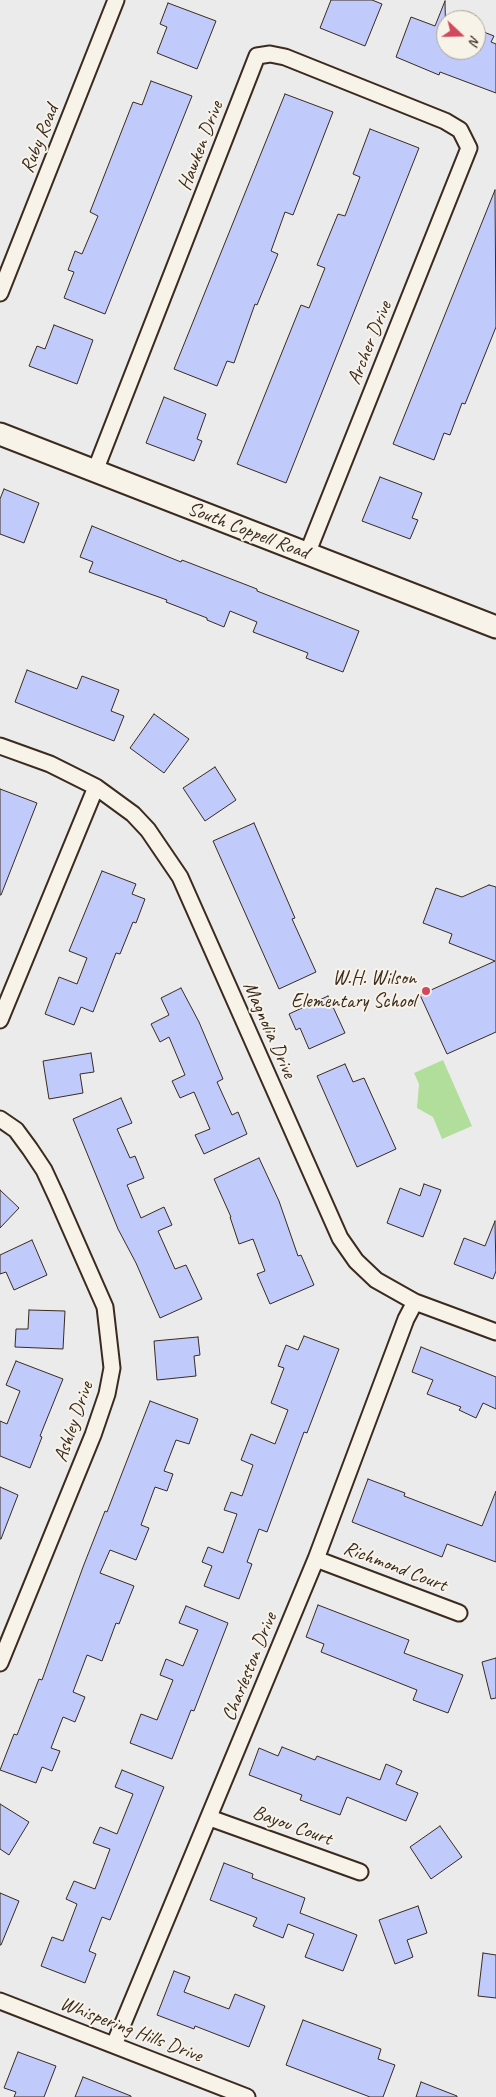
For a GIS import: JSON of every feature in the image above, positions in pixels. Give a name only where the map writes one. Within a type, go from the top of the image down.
[{"type":"street","name":"Ruby Road","points":[[0,293],[116,0]]},
{"type":"street","name":"Hawken Drive","points":[[95,471],[257,56],[270,54],[286,57],[445,121],[460,130],[469,148]]},
{"type":"street","name":"Archer Drive","points":[[307,554],[469,148]]},
{"type":"street","name":"South Coppell Road","points":[[0,434],[496,627]]},
{"type":"street","name":"Magnolia Drive","points":[[0,746],[50,764],[96,787],[133,814],[148,830],[180,877],[340,1238],[356,1262],[376,1280],[415,1302],[496,1332]]},
{"type":"street","points":[[0,1020],[96,787]]},
{"type":"street","name":"Ashley Drive","points":[[0,1120],[16,1130],[30,1149],[44,1170],[57,1198],[105,1308],[112,1368],[107,1394],[92,1435],[0,1663]]},
{"type":"street","name":"Charleston Drive","points":[[114,2045],[210,1818],[316,1558],[406,1319],[415,1302]]},
{"type":"street","name":"Richmond Court","points":[[316,1558],[458,1613]]},
{"type":"street","name":"Bayou Court","points":[[210,1818],[360,1872]]},
{"type":"street","name":"Whispering Hills Drive","points":[[0,2001],[247,2097]]},
{"type":"green space","points":[[443,1060],[472,1126],[442,1139],[433,1117],[417,1108],[419,1084],[414,1073]]},
{"type":"building","points":[[331,0],[372,0],[382,4],[365,46],[320,28]]},
{"type":"building","points":[[445,1],[445,10],[441,10]]},
{"type":"building","points":[[168,3],[216,21],[197,69],[157,53],[167,27],[160,24]]},
{"type":"building","points":[[411,17],[435,26],[436,24],[436,60],[486,60],[486,33],[494,36],[491,42],[496,44],[496,93],[440,72],[439,75],[396,57]]},
{"type":"building","points":[[151,81],[192,96],[105,314],[64,298],[74,272],[68,270],[75,251],[82,254],[98,216],[90,212],[133,102],[142,105]]},
{"type":"building","points":[[285,94],[333,112],[293,215],[285,212],[271,251],[278,254],[257,305],[255,304],[234,363],[227,361],[217,386],[174,369]]},
{"type":"building","points":[[370,129],[419,148],[286,483],[237,464],[301,305],[309,308],[325,268],[317,265],[338,214],[345,216],[360,177],[353,174]]},
{"type":"building","points":[[495,190],[496,327],[465,404],[462,403],[450,435],[444,433],[434,460],[393,444]]},
{"type":"building","points":[[54,325],[93,340],[77,384],[29,366],[37,346],[45,349]]},
{"type":"building","points":[[164,397],[206,414],[197,439],[202,441],[194,461],[146,443]]},
{"type":"building","points":[[380,477],[422,493],[412,518],[418,520],[410,539],[362,521]]},
{"type":"building","points":[[4,489],[39,503],[24,543],[0,534],[0,499]]},
{"type":"building","points":[[92,526],[181,562],[182,560],[257,589],[257,591],[359,631],[343,672],[306,658],[308,653],[253,632],[257,622],[230,611],[224,627],[207,620],[207,618],[166,602],[167,600],[89,572],[93,562],[80,557]]},
{"type":"building","points":[[27,670],[77,689],[82,676],[119,690],[111,711],[124,716],[114,741],[15,702]]},
{"type":"building","points":[[154,714],[189,739],[164,773],[130,748]]},
{"type":"building","points":[[215,767],[236,800],[205,821],[183,788]]},
{"type":"building","points":[[0,789],[37,803],[1,895],[0,895]]},
{"type":"building","points":[[254,823],[295,918],[292,919],[316,972],[279,989],[213,841]]},
{"type":"building","points":[[102,871],[136,884],[132,894],[145,899],[136,923],[133,922],[120,954],[116,953],[93,1012],[81,1007],[74,1025],[45,1014],[59,977],[77,984],[87,958],[69,951]]},
{"type":"building","points":[[489,885],[496,887],[496,1032],[447,1054],[420,995],[495,961],[449,943],[452,934],[423,923],[436,888],[462,897]]},
{"type":"building","points":[[181,988],[199,1022],[223,1079],[217,1082],[232,1115],[238,1112],[247,1134],[204,1154],[195,1135],[210,1129],[194,1092],[180,1098],[172,1081],[185,1075],[169,1037],[160,1042],[151,1024],[169,1015],[161,998]]},
{"type":"building","points":[[328,996],[345,1033],[309,1049],[300,1028],[296,1030],[289,1014]]},
{"type":"building","points":[[91,1053],[94,1072],[80,1074],[83,1093],[49,1099],[43,1061]]},
{"type":"building","points":[[345,1064],[353,1082],[364,1078],[396,1149],[357,1167],[317,1076]]},
{"type":"building","points":[[121,1098],[132,1123],[117,1129],[130,1158],[135,1156],[144,1178],[127,1185],[141,1218],[164,1207],[172,1225],[158,1231],[175,1269],[186,1265],[202,1299],[160,1318],[136,1263],[118,1229],[73,1119]]},
{"type":"building","points":[[259,1158],[279,1201],[298,1256],[301,1255],[314,1285],[270,1304],[257,1274],[265,1271],[253,1239],[239,1244],[231,1217],[214,1179]]},
{"type":"building","points":[[424,1184],[441,1190],[423,1237],[387,1223],[400,1188],[420,1196]]},
{"type":"building","points":[[0,1190],[19,1208],[0,1228]]},
{"type":"building","points":[[495,1221],[496,1271],[493,1279],[454,1264],[464,1238],[485,1246]]},
{"type":"building","points":[[32,1240],[47,1275],[14,1290],[6,1272],[0,1274],[0,1255]]},
{"type":"building","points":[[29,1310],[65,1311],[63,1349],[15,1347],[16,1329],[28,1329]]},
{"type":"building","points":[[304,1336],[339,1349],[307,1433],[304,1432],[267,1532],[259,1529],[247,1562],[252,1564],[239,1599],[204,1586],[212,1566],[202,1562],[208,1547],[223,1553],[237,1514],[224,1510],[231,1492],[242,1496],[253,1465],[241,1460],[251,1434],[275,1444],[288,1410],[271,1403],[284,1368],[278,1366],[286,1345],[298,1350]]},
{"type":"building","points":[[198,1337],[200,1355],[194,1356],[196,1376],[157,1380],[154,1341]]},
{"type":"building","points":[[421,1347],[496,1377],[496,1409],[483,1403],[476,1418],[459,1410],[461,1407],[427,1394],[433,1380],[412,1372]]},
{"type":"building","points":[[16,1361],[63,1379],[40,1436],[42,1437],[30,1468],[0,1456],[0,1421],[7,1424],[20,1391],[6,1385]]},
{"type":"building","points":[[150,1401],[198,1419],[189,1444],[176,1440],[164,1471],[173,1474],[167,1491],[155,1487],[141,1525],[149,1528],[136,1560],[110,1550],[100,1573],[134,1586],[119,1624],[116,1623],[102,1661],[87,1655],[73,1692],[85,1697],[75,1722],[63,1717],[51,1748],[60,1751],[52,1771],[42,1767],[36,1783],[0,1770],[14,1734],[17,1735],[39,1679],[42,1680],[83,1567],[105,1511],[107,1512]]},
{"type":"building","points":[[368,1479],[405,1493],[404,1496],[482,1526],[496,1491],[496,1562],[447,1544],[442,1557],[352,1522]]},
{"type":"building","points":[[0,1487],[18,1495],[1,1539],[0,1539]]},
{"type":"building","points":[[318,1605],[409,1640],[404,1653],[463,1675],[448,1713],[413,1700],[417,1690],[321,1652],[324,1644],[306,1637]]},
{"type":"building","points":[[186,1606],[228,1623],[194,1711],[191,1710],[172,1759],[130,1743],[141,1714],[157,1720],[173,1680],[160,1675],[166,1659],[183,1666],[198,1630],[179,1623]]},
{"type":"building","points":[[496,1658],[496,1698],[491,1699],[482,1662]]},
{"type":"building","points":[[282,1747],[315,1760],[317,1756],[380,1780],[386,1764],[402,1771],[396,1784],[418,1793],[406,1821],[347,1797],[340,1815],[300,1800],[302,1795],[249,1775],[259,1748],[278,1756]]},
{"type":"building","points":[[122,1770],[164,1787],[110,1920],[102,1917],[89,1951],[96,1954],[85,1983],[41,1966],[52,1937],[63,1941],[77,1904],[66,1899],[74,1881],[95,1889],[110,1849],[93,1843],[100,1827],[117,1834],[133,1794],[115,1787]]},
{"type":"building","points":[[0,1804],[29,1822],[9,1855],[0,1849]]},
{"type":"building","points":[[440,1826],[462,1857],[431,1879],[410,1847]]},
{"type":"building","points":[[224,1863],[253,1874],[252,1878],[305,1898],[300,1913],[357,1935],[343,1971],[305,1957],[314,1934],[288,1924],[283,1938],[253,1926],[257,1918],[210,1900]]},
{"type":"building","points":[[0,1893],[19,1901],[1,1945],[0,1945]]},
{"type":"building","points":[[418,1906],[427,1933],[407,1940],[413,1957],[395,1964],[379,1920]]},
{"type":"building","points":[[483,1953],[496,1955],[496,1998],[478,1996]]},
{"type":"building","points":[[174,1971],[190,1977],[184,1992],[229,2009],[235,1994],[265,2006],[249,2047],[195,2026],[194,2029],[157,2015]]},
{"type":"building","points":[[303,2020],[381,2049],[378,2059],[395,2065],[383,2097],[370,2097],[286,2065]]},
{"type":"building","points":[[18,2052],[56,2066],[44,2097],[14,2097],[16,2092],[4,2088]]},
{"type":"building","points":[[83,2077],[131,2096],[131,2097],[75,2097]]},
{"type":"building","points":[[421,2082],[457,2096],[457,2097],[416,2097]]},
{"type":"place","name":"W.H. Wilson Elementary School","points":[[426,991]]}]
